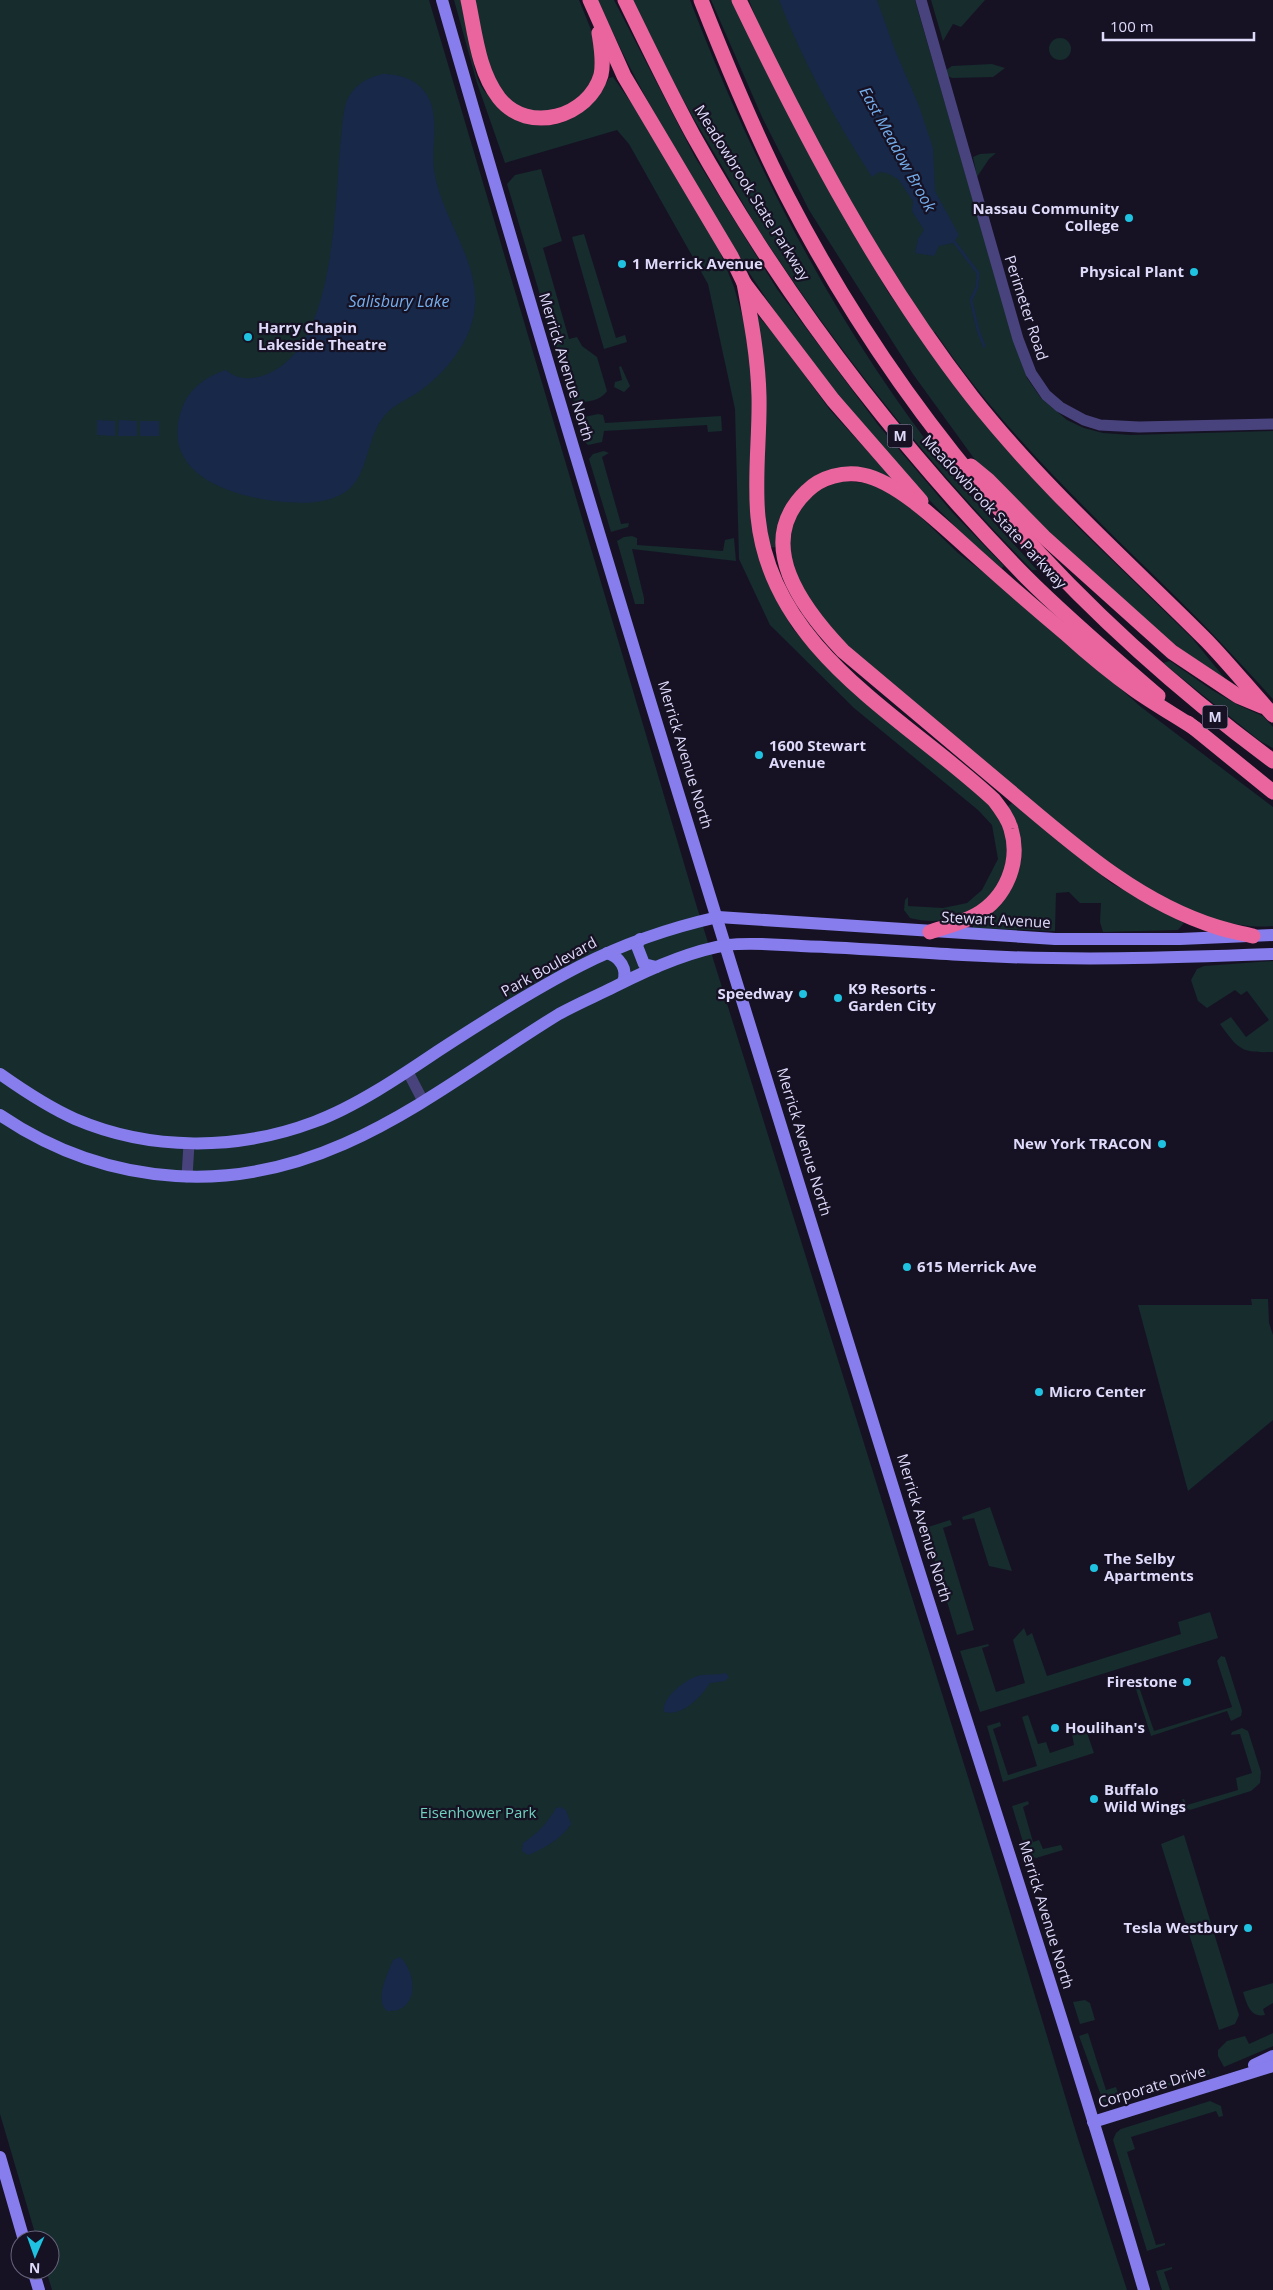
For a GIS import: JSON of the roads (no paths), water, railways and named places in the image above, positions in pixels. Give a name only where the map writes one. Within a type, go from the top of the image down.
[{"type":"highway","points":[[468,0],[488,82],[503,102],[515,110],[536,118],[549,118],[571,112],[584,101],[597,84],[601,73],[602,50],[593,6]]},
{"type":"highway","name":"Meadowbrook State Parkway","points":[[625,0],[673,97],[745,221],[812,322],[910,449],[1027,577],[1075,624],[1196,729],[1273,792]]},
{"type":"highway","name":"Meadowbrook State Parkway","points":[[701,0],[755,129],[787,195],[822,260],[882,355],[946,446],[1032,547],[1102,618],[1193,699],[1273,762]]},
{"type":"highway","points":[[739,0],[800,124],[848,210],[898,293],[950,368],[994,423],[1047,484],[1208,643],[1273,715]]},
{"type":"highway","points":[[593,6],[624,76],[744,283],[833,400],[938,520],[973,553],[1134,690],[1196,729]]},
{"type":"highway","points":[[744,283],[758,373],[758,516],[769,566],[782,597],[805,633],[824,655],[994,800],[1006,817],[1012,830],[1014,848],[1012,868],[1002,892],[979,914],[930,932]]},
{"type":"highway","points":[[946,446],[988,480],[1044,537],[1157,640],[1194,668],[1229,690],[1249,701],[1273,710]]},
{"type":"highway","points":[[938,520],[881,480],[863,475],[848,474],[822,480],[796,502],[789,514],[784,529],[783,545],[787,571],[805,607],[819,626],[843,651],[1101,865],[1142,892],[1181,912],[1216,927],[1253,936]]},
{"type":"main road","name":"Merrick Avenue North","points":[[442,0],[523,284],[913,1550],[1018,1876],[1144,2290]]},
{"type":"main road","name":"Stewart Avenue","points":[[718,917],[1055,939],[1180,939],[1273,935]]},
{"type":"main road","name":"Park Boulevard","points":[[0,1074],[37,1100],[75,1119],[114,1133],[150,1140],[189,1144],[224,1143],[262,1137],[315,1122],[408,1072],[512,1004],[579,966],[670,928],[718,917]]},
{"type":"main road","points":[[973,935],[988,956]]},
{"type":"main road","points":[[640,939],[637,946],[644,964],[656,967]]},
{"type":"main road","points":[[1035,959],[1055,939]]},
{"type":"main road","points":[[1180,939],[1185,957]]},
{"type":"main road","points":[[1166,958],[1180,939]]},
{"type":"main road","points":[[0,1116],[53,1146],[88,1160],[123,1169],[187,1177],[242,1174],[300,1162],[365,1136],[563,1012],[656,967],[726,945],[750,944],[870,949],[1035,959],[1166,958],[1273,954]]},
{"type":"main road","points":[[607,953],[618,958],[622,964],[625,972],[623,982]]},
{"type":"main road","name":"Corporate Drive","points":[[1220,2082],[1273,2056]]},
{"type":"main road","name":"Corporate Drive","points":[[1093,2122],[1273,2066]]},
{"type":"main road","points":[[0,2157],[21,2230]]},
{"type":"street","name":"Perimeter Road","points":[[921,0],[1018,339],[1031,373],[1046,395],[1060,407],[1084,420],[1100,425],[1139,427],[1273,424]]},
{"type":"street","points":[[408,1072],[423,1101]]},
{"type":"street","points":[[187,1177],[189,1144]]},
{"type":"water","points":[[779,0],[877,0],[895,50],[919,106],[933,148],[935,191],[959,235],[953,243],[939,246],[934,256],[915,253],[918,239],[924,230],[912,211],[913,201],[898,179],[887,173],[879,172],[872,177],[821,91]]},
{"type":"water","name":"Salisbury Lake","points":[[382,74],[401,76],[413,81],[423,90],[431,103],[434,122],[434,170],[446,210],[470,268],[474,287],[475,308],[470,329],[461,348],[441,373],[417,393],[385,415],[376,429],[361,473],[348,490],[330,499],[307,503],[275,501],[237,493],[202,477],[189,465],[180,450],[177,432],[181,411],[193,390],[204,380],[218,373],[226,370],[235,376],[244,378],[255,378],[265,375],[291,358],[309,330],[322,295],[330,255],[345,106],[351,94],[359,85],[369,78]]},
{"type":"water","points":[[97,420],[115,421],[115,436],[97,435]]},
{"type":"water","points":[[119,420],[137,421],[137,436],[118,436]]},
{"type":"water","points":[[140,421],[159,421],[159,436],[140,436]]},
{"type":"water","points":[[726,1673],[729,1677],[725,1681],[710,1683],[696,1700],[684,1709],[678,1712],[664,1712],[664,1706],[671,1694],[683,1684],[702,1675]]},
{"type":"water","points":[[561,1807],[566,1810],[571,1824],[567,1829],[558,1838],[540,1850],[528,1855],[522,1851],[523,1843],[542,1828],[556,1808]]},
{"type":"water","points":[[400,1957],[410,1973],[412,1991],[410,1999],[405,2006],[397,2010],[387,2011],[383,2006],[382,2000],[383,1986],[393,1960]]},
{"type":"waterway","name":"East Meadow Brook","points":[[952,239],[978,273],[977,287],[971,300],[984,346]]},
{"type":"place","name":"Nassau Community College","points":[[1129,218]]},
{"type":"place","name":"1 Merrick Avenue","points":[[622,264]]},
{"type":"place","name":"Physical Plant","points":[[1194,272]]},
{"type":"place","name":"Harry Chapin Lakeside Theatre","points":[[248,337]]},
{"type":"place","name":"1600 Stewart Avenue","points":[[759,755]]},
{"type":"place","name":"Speedway","points":[[803,994]]},
{"type":"place","name":"K9 Resorts - Garden City","points":[[838,998]]},
{"type":"place","name":"New York TRACON","points":[[1162,1144]]},
{"type":"place","name":"615 Merrick Ave","points":[[907,1267]]},
{"type":"place","name":"Micro Center","points":[[1039,1392]]},
{"type":"place","name":"The Selby Apartments","points":[[1094,1568]]},
{"type":"place","name":"Firestone","points":[[1187,1682]]},
{"type":"place","name":"Houlihan's","points":[[1055,1728]]},
{"type":"place","name":"Buffalo Wild Wings","points":[[1094,1799]]},
{"type":"place","name":"Tesla Westbury","points":[[1248,1928]]},
{"type":"park label","name":"Eisenhower Park","points":[[478,1813]]}]
